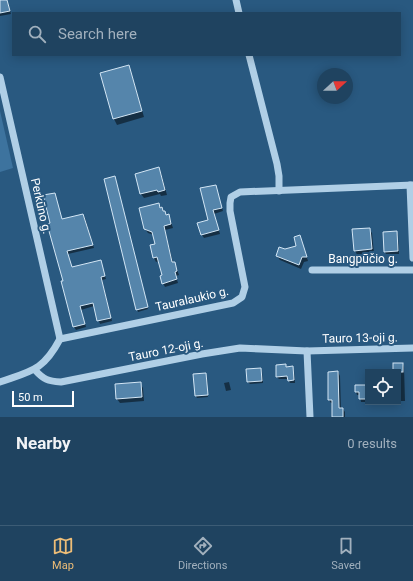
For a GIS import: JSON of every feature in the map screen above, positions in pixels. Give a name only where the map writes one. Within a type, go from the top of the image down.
[{"type":"street","points":[[236,0],[239,12]]},
{"type":"street","points":[[250,56],[277,164],[279,191]]},
{"type":"street","name":"Perkūno g.","points":[[0,77],[60,339]]},
{"type":"street","name":"Tauralaukio g.","points":[[60,339],[233,302],[242,297],[245,287],[230,210],[232,196],[240,192],[412,185]]},
{"type":"street","name":"Bangpūčio g.","points":[[412,185],[413,258]]},
{"type":"street","name":"Bangpūčio g.","points":[[312,270],[413,270]]},
{"type":"street","points":[[0,382],[35,370],[53,352],[60,339]]},
{"type":"street","name":"Tauro 12-oji g.","points":[[35,370],[43,378],[51,382],[61,382],[240,348],[307,351]]},
{"type":"street","name":"Tauro 13-oji g.","points":[[307,351],[413,348]]},
{"type":"street","points":[[307,351],[310,417]]},
{"type":"shaded area","points":[[0,111],[13,168],[0,172]]},
{"type":"building","points":[[0,0],[7,0],[10,11],[0,13]]},
{"type":"building","points":[[129,65],[142,111],[113,119],[100,73]]},
{"type":"building","points":[[159,167],[165,190],[158,192],[157,190],[140,194],[135,174]]},
{"type":"building","points":[[115,176],[148,307],[136,310],[104,179]]},
{"type":"building","points":[[216,185],[222,208],[213,210],[219,230],[201,235],[197,223],[208,220],[200,188]]},
{"type":"building","points":[[55,193],[62,219],[83,214],[93,245],[67,251],[72,267],[101,260],[105,276],[101,277],[111,318],[97,321],[93,303],[80,306],[85,324],[73,327],[61,281],[63,281],[47,224],[50,223],[43,195]]},
{"type":"building","points":[[159,203],[160,208],[162,207],[166,215],[169,214],[171,224],[164,226],[172,262],[175,262],[177,271],[175,272],[177,279],[162,284],[160,276],[162,275],[157,257],[153,258],[150,245],[155,244],[152,232],[144,229],[139,208]]},
{"type":"building","points":[[370,228],[372,249],[354,251],[352,229]]},
{"type":"building","points":[[397,231],[398,251],[384,252],[383,232]]},
{"type":"building","points":[[300,235],[307,257],[302,257],[299,265],[276,256],[279,247],[285,249],[296,246],[294,237]]},
{"type":"building","points":[[393,363],[403,363],[403,372],[401,372],[401,369],[393,369]]},
{"type":"building","points":[[286,364],[286,367],[293,366],[294,380],[288,381],[287,376],[276,377],[276,365]]},
{"type":"building","points":[[261,368],[262,381],[247,382],[246,369]]},
{"type":"building","points":[[338,371],[339,408],[343,408],[343,417],[332,417],[332,400],[328,400],[328,372]]},
{"type":"building","points":[[206,373],[208,395],[195,396],[193,374]]},
{"type":"building","points":[[141,382],[142,397],[116,399],[115,384]]},
{"type":"building","points":[[355,385],[365,385],[365,399],[359,399],[359,392],[355,392]]}]
